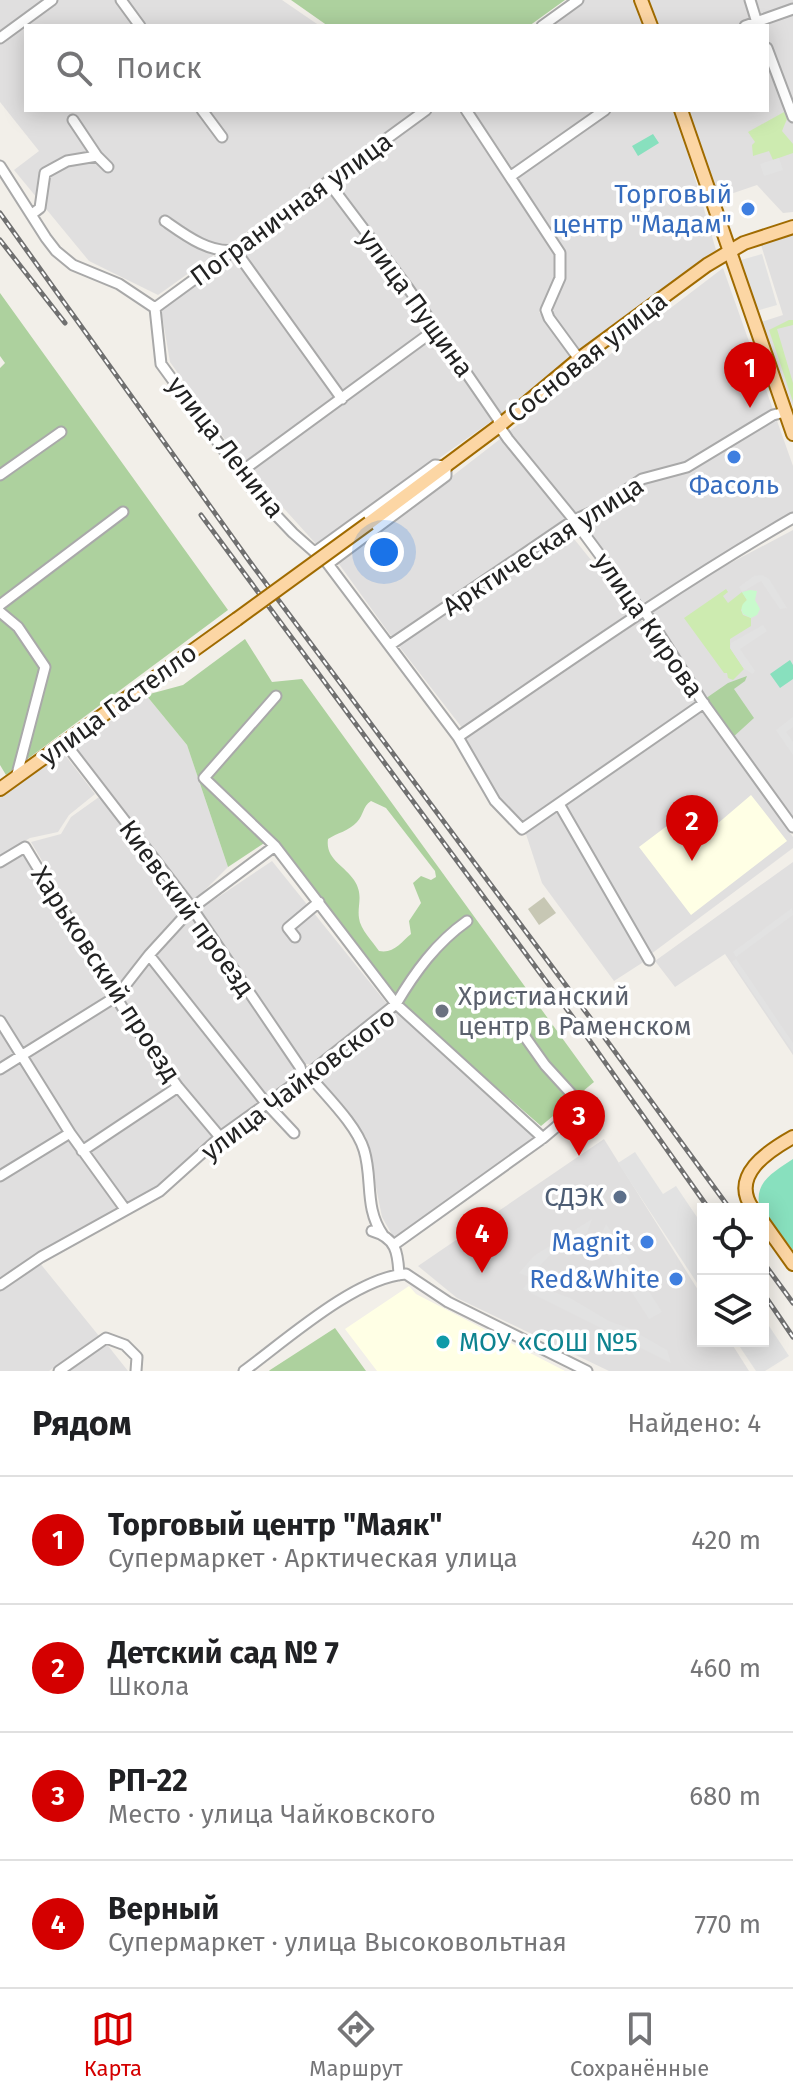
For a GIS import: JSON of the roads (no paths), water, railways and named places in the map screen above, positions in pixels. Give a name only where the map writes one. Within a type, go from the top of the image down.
[{"type":"main road","points":[[641,0],[650,24]]},
{"type":"main road","points":[[682,112],[793,434]]},
{"type":"main road","name":"Сосновая улица","points":[[369,523],[499,426],[579,359],[730,251],[744,243],[793,227]]},
{"type":"main road","name":"улица Гастелло","points":[[0,789],[369,523]]},
{"type":"main road","points":[[750,1203],[746,1188],[754,1165],[766,1152],[793,1137]]},
{"type":"main road","points":[[769,1230],[793,1264]]},
{"type":"street","points":[[0,38],[52,0]]},
{"type":"street","points":[[121,0],[139,24]]},
{"type":"street","points":[[545,24],[578,0]]},
{"type":"street","points":[[750,0],[758,24],[793,9]]},
{"type":"street","points":[[769,53],[793,117]]},
{"type":"street","points":[[203,112],[222,137]]},
{"type":"street","name":"Пограничная улица","points":[[155,308],[423,112]]},
{"type":"street","points":[[467,112],[560,253],[560,278],[546,310],[579,359]]},
{"type":"street","points":[[511,176],[602,112]]},
{"type":"street","points":[[73,120],[108,167]]},
{"type":"street","points":[[32,214],[40,208],[45,173],[67,161],[97,156]]},
{"type":"street","points":[[0,166],[46,238],[73,265],[119,284],[155,308]]},
{"type":"street","name":"улица Пущина","points":[[329,183],[436,329],[498,419],[499,426]]},
{"type":"street","points":[[165,221],[192,240],[226,251],[235,250],[342,399]]},
{"type":"street","name":"улица Ленина","points":[[155,308],[161,364],[242,471],[255,493],[328,564],[390,645],[458,737],[495,801],[522,829],[559,804]]},
{"type":"street","points":[[242,471],[436,329]]},
{"type":"street","name":"Арктическая улица","points":[[390,645],[574,520],[599,509],[642,479],[687,467],[773,415],[785,412]]},
{"type":"street","name":"улица Кирова","points":[[499,426],[639,608],[644,610],[704,703],[793,827]]},
{"type":"street","points":[[0,475],[61,432]]},
{"type":"street","points":[[315,552],[435,465],[446,466],[446,476],[328,564]]},
{"type":"street","points":[[0,605],[123,512]]},
{"type":"street","points":[[458,737],[723,558],[793,518]]},
{"type":"street","points":[[0,612],[18,627],[45,667],[16,778]]},
{"type":"street","points":[[276,696],[204,778],[275,846],[396,1004],[411,978],[447,935],[467,921]]},
{"type":"street","points":[[649,960],[559,804],[704,703]]},
{"type":"street","name":"Киевский проезд","points":[[65,743],[192,908],[305,1075],[357,1134],[364,1151],[370,1210],[383,1235]]},
{"type":"street","points":[[0,1069],[117,996],[192,908],[275,846]]},
{"type":"street","name":"Харьковский проезд","points":[[0,862],[25,847],[127,1015],[178,1087],[220,1137]]},
{"type":"street","points":[[295,937],[288,928],[319,902]]},
{"type":"street","points":[[149,955],[265,1102],[294,1133]]},
{"type":"street","name":"улица Чайковского","points":[[0,1285],[41,1257],[160,1191],[220,1137],[396,1004],[543,1138]]},
{"type":"street","points":[[0,1021],[70,1133],[125,1209]]},
{"type":"street","points":[[395,1244],[569,1116],[577,1100],[545,1065],[518,1027]]},
{"type":"street","points":[[82,1151],[178,1087]]},
{"type":"street","points":[[0,1176],[70,1133]]},
{"type":"street","points":[[372,1231],[395,1244],[399,1275]]},
{"type":"street","points":[[244,1371],[344,1298],[379,1279],[406,1274],[448,1302],[587,1371]]},
{"type":"street","points":[[59,1371],[106,1338],[125,1345],[137,1357],[136,1371]]},
{"type":"railway","points":[[0,213],[250,562],[726,1203]]},
{"type":"railway","points":[[0,240],[65,323]]},
{"type":"railway","points":[[201,515],[580,1027],[705,1203]]},
{"type":"railway","points":[[769,1270],[793,1303]]},
{"type":"railway","points":[[769,1302],[793,1337]]},
{"type":"place","name":"Торговый центр \"Мадам\"","points":[[748,209]]},
{"type":"place","name":"Торговый центр \"Маяк\"","points":[[750,408]]},
{"type":"place","name":"Фасоль","points":[[734,457]]},
{"type":"place","name":"Детский сад № 7","points":[[692,861]]},
{"type":"place","name":"Христианский центр в Раменском","points":[[442,1011]]},
{"type":"place","name":"РП-22","points":[[579,1156]]},
{"type":"place","name":"СДЭК","points":[[620,1197]]},
{"type":"place","name":"Magnit","points":[[647,1242]]},
{"type":"place","name":"Верный","points":[[482,1273]]},
{"type":"place","name":"Red&White","points":[[676,1279]]},
{"type":"place","name":"МОУ «СОШ №5","points":[[443,1342]]}]
